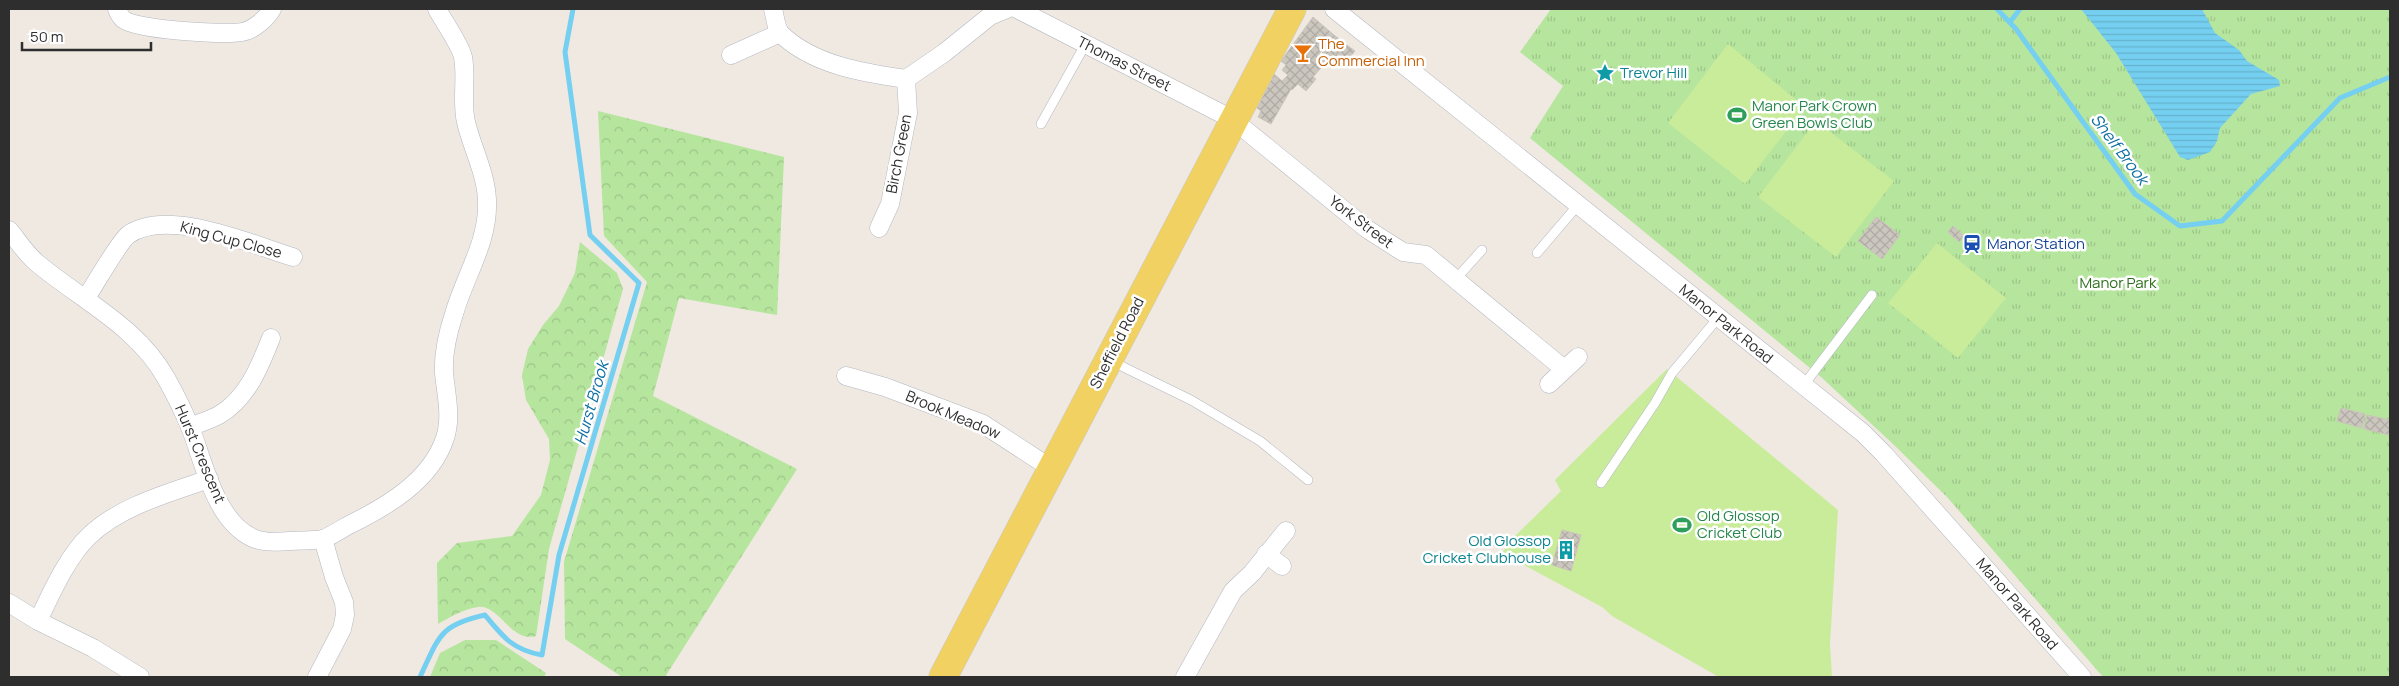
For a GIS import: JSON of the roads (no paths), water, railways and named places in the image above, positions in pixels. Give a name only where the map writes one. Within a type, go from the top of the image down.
[{"type":"main road","name":"Sheffield Road","points":[[943,677],[1109,360],[1232,119],[1292,9]]},
{"type":"street","points":[[117,9],[123,19],[140,26],[159,30],[243,32],[267,18],[272,9]]},
{"type":"street","name":"Hurst Crescent","points":[[9,230],[35,262],[86,298],[132,335],[150,354],[165,376],[190,426],[221,506],[238,528],[254,539],[277,542],[323,538],[391,502],[425,474],[439,455],[446,434],[449,406],[444,371],[447,340],[454,312],[480,251],[487,221],[487,200],[484,175],[473,149],[465,118],[463,58],[438,9]]},
{"type":"street","points":[[773,9],[780,33],[804,50],[838,66],[874,74],[906,78],[944,53],[990,16],[1007,9]]},
{"type":"street","name":"Thomas Street","points":[[1016,9],[1232,119]]},
{"type":"street","name":"Manor Park Road","points":[[1334,9],[1863,434],[1883,453],[2082,677]]},
{"type":"street","points":[[731,55],[780,33]]},
{"type":"street","name":"Birch Green","points":[[879,228],[890,204],[908,113],[906,78]]},
{"type":"street","name":"York Street","points":[[1232,119],[1367,230],[1403,252],[1426,255],[1564,369]]},
{"type":"street","name":"King Cup Close","points":[[86,298],[126,236],[143,226],[163,223],[191,226],[292,257]]},
{"type":"street","points":[[190,426],[220,414],[242,396],[257,372],[271,338]]},
{"type":"street","points":[[1549,384],[1578,357]]},
{"type":"street","name":"Brook Meadow","points":[[846,376],[892,390],[982,424],[1052,469]]},
{"type":"street","points":[[38,621],[58,577],[88,536],[126,510],[209,479]]},
{"type":"street","points":[[1185,677],[1233,591],[1252,573],[1286,531]]},
{"type":"street","points":[[317,677],[342,629],[345,616],[344,602],[334,577],[323,538]]},
{"type":"street","points":[[1266,554],[1282,566]]},
{"type":"street","points":[[9,603],[38,621],[93,648],[140,677]]},
{"type":"lane","points":[[1041,124],[1085,45]]},
{"type":"lane","points":[[1537,253],[1578,205]]},
{"type":"lane","points":[[1456,280],[1482,250]]},
{"type":"lane","points":[[1803,386],[1872,296]]},
{"type":"lane","points":[[1601,483],[1656,403],[1672,373],[1718,318]]},
{"type":"lane","points":[[1109,360],[1191,400],[1252,436],[1308,480]]},
{"type":"water","points":[[2081,9],[2202,9],[2215,33],[2239,50],[2247,61],[2279,80],[2280,86],[2251,94],[2220,128],[2217,141],[2210,152],[2188,160],[2180,157],[2116,53]]},
{"type":"waterway","name":"Hurst Brook","points":[[420,677],[437,642],[449,628],[458,623],[485,615],[497,630],[516,646],[542,655],[559,555],[639,283],[590,235],[565,52],[573,9]]},
{"type":"waterway","name":"Shelf Brook","points":[[1997,9],[2016,29],[2135,194],[2180,226],[2222,221],[2340,98],[2390,77]]},
{"type":"waterway","points":[[2010,22],[2020,9]]},
{"type":"place","name":"The Commercial Inn","points":[[1303,53]]},
{"type":"place","name":"Trevor Hill","points":[[1605,73]]},
{"type":"place","name":"Manor Park Crown Green Bowls Club","points":[[1737,115]]},
{"type":"place","name":"Manor Station","points":[[1972,244]]},
{"type":"place","name":"Old Glossop Cricket Club","points":[[1682,525]]},
{"type":"place","name":"Old Glossop Cricket Clubhouse","points":[[1566,550]]},
{"type":"park label","name":"Manor Park","points":[[2118,283]]}]
